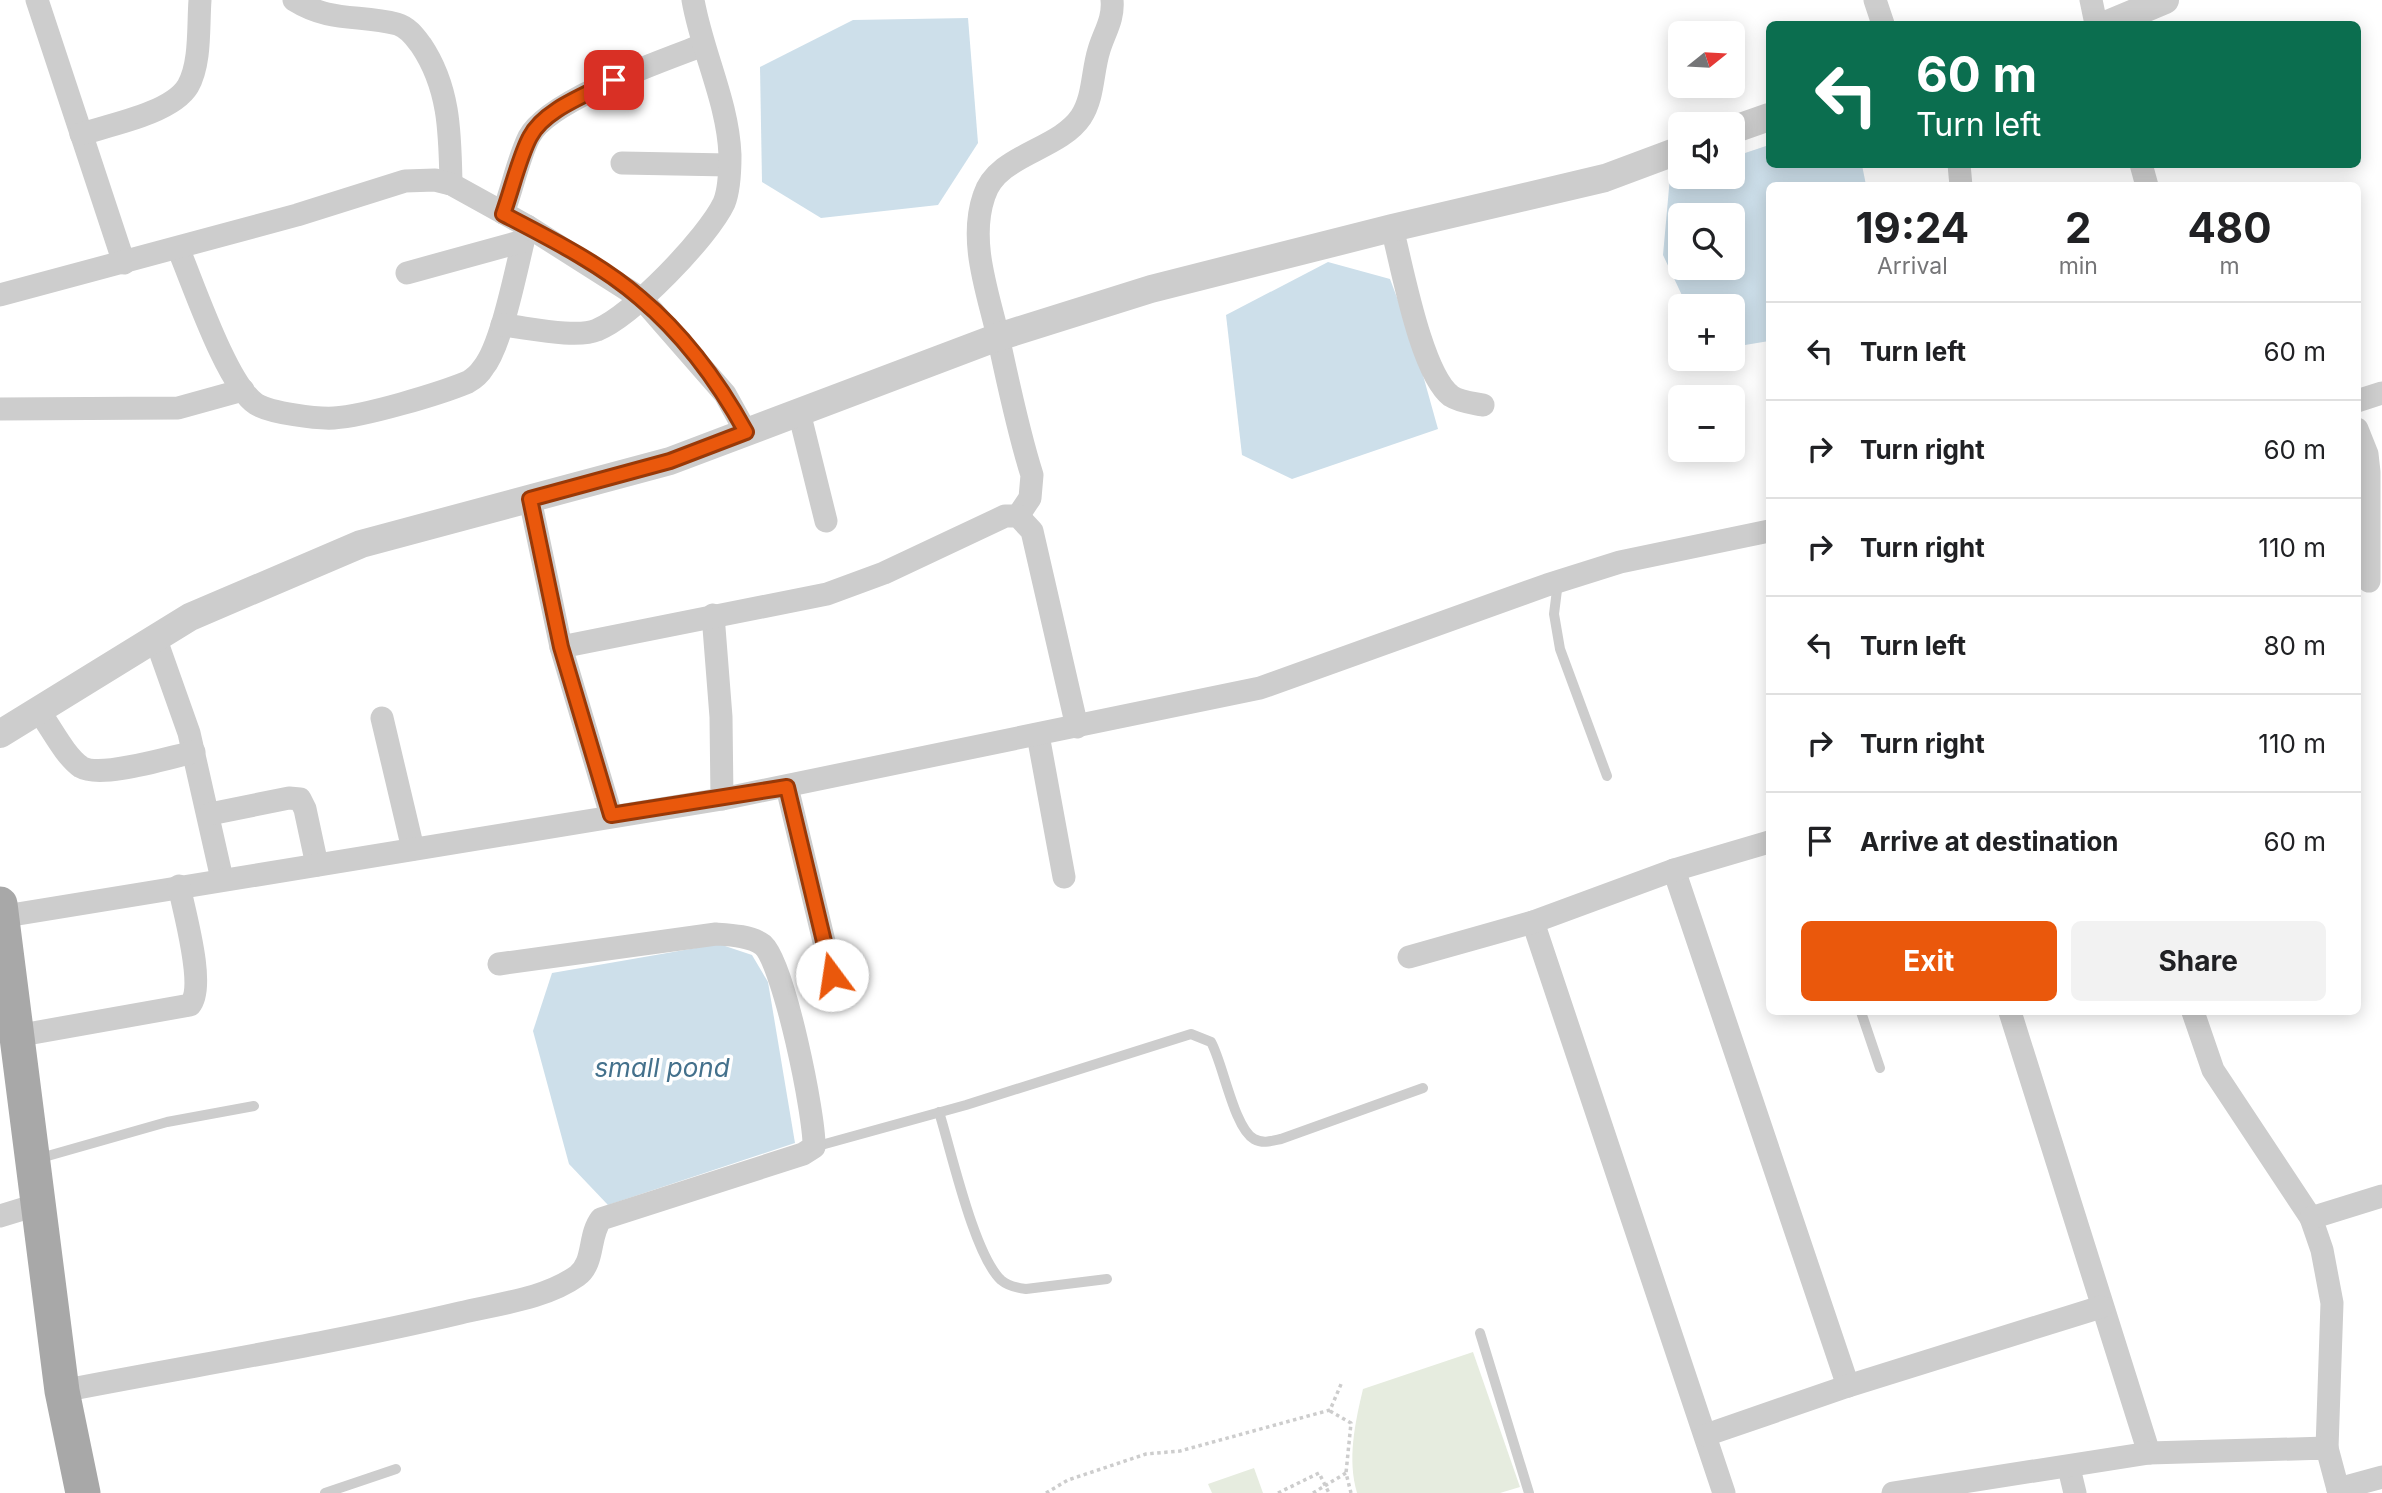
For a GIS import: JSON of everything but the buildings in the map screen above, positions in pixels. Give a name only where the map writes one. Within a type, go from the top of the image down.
[{"type":"main road","points":[[1,913],[36,1205],[62,1391],[83,1493]]},
{"type":"street","points":[[37,0],[124,263]]},
{"type":"street","points":[[81,134],[162,108],[178,98],[188,85],[194,65],[201,0]]},
{"type":"street","points":[[294,0],[315,12],[335,18],[399,24],[412,33],[436,70],[449,111],[451,184]]},
{"type":"street","points":[[502,325],[587,333],[611,322],[642,299],[711,225],[725,200],[729,165],[725,113],[693,0]]},
{"type":"street","points":[[1018,516],[1030,498],[1032,475],[981,265],[978,216],[984,192],[996,176],[1080,118],[1088,101],[1098,51],[1114,11],[1112,0]]},
{"type":"street","points":[[1875,0],[1882,21]]},
{"type":"street","points":[[2091,0],[2095,21]]},
{"type":"street","points":[[2115,21],[2165,0]]},
{"type":"street","points":[[503,214],[530,136],[542,122],[614,80],[704,45]]},
{"type":"street","points":[[1745,125],[1766,118]]},
{"type":"street","points":[[0,734],[190,617],[361,544],[670,461],[998,337],[1151,289],[1605,178],[1668,154]]},
{"type":"street","points":[[622,163],[729,165]]},
{"type":"street","points":[[0,295],[178,248],[405,181],[435,180],[451,184],[503,214],[525,234],[622,284],[642,299],[725,394],[746,432]]},
{"type":"street","points":[[1392,228],[1414,316],[1440,383],[1459,400],[1483,405]]},
{"type":"street","points":[[178,248],[225,359],[243,390],[257,404],[286,412],[333,418],[362,414],[470,381],[485,366],[502,325],[525,234]]},
{"type":"street","points":[[407,273],[525,234]]},
{"type":"street","points":[[0,409],[178,408],[243,390]]},
{"type":"street","points":[[2361,400],[2382,393]]},
{"type":"street","points":[[799,412],[826,521]]},
{"type":"street","points":[[2361,439],[2367,454],[2369,472],[2369,581]]},
{"type":"street","points":[[530,499],[561,647],[611,815]]},
{"type":"street","points":[[561,647],[827,594],[884,573],[1004,516],[1018,516],[1032,531],[1077,727]]},
{"type":"street","points":[[1,913],[179,887],[722,799],[1260,688],[1620,562],[1766,532]]},
{"type":"street","points":[[713,615],[721,717],[722,799]]},
{"type":"street","points":[[155,638],[194,752],[222,879]]},
{"type":"street","points":[[38,710],[73,758],[91,770],[112,769],[194,752]]},
{"type":"street","points":[[382,718],[413,849]]},
{"type":"street","points":[[1038,735],[1064,877]]},
{"type":"street","points":[[787,787],[832,975]]},
{"type":"street","points":[[209,814],[289,798],[300,799],[305,809],[317,865]]},
{"type":"street","points":[[1409,957],[1533,922],[1674,870],[1766,843]]},
{"type":"street","points":[[1674,870],[1847,1386]]},
{"type":"street","points":[[16,1036],[190,1005],[195,999],[196,979],[179,887]]},
{"type":"street","points":[[1533,922],[1724,1493]]},
{"type":"street","points":[[62,1391],[380,1332],[535,1295],[580,1274],[587,1264],[593,1229],[601,1219],[803,1154],[814,1147],[812,1113],[778,968],[763,946],[733,935],[716,933],[499,964]]},
{"type":"street","points":[[2011,1015],[2149,1453]]},
{"type":"street","points":[[2194,1015],[2213,1070],[2311,1218],[2322,1250],[2332,1303],[2327,1448],[2338,1491],[2382,1477]]},
{"type":"street","points":[[2311,1218],[2382,1196]]},
{"type":"street","points":[[0,1216],[36,1205]]},
{"type":"street","points":[[1706,1436],[1847,1386],[2101,1307]]},
{"type":"street","points":[[1893,1493],[2069,1468],[2149,1453],[2327,1448]]},
{"type":"street","points":[[2069,1468],[2075,1493]]},
{"type":"lane","points":[[1558,582],[1555,614],[1560,649],[1607,776]]},
{"type":"lane","points":[[1862,1015],[1880,1068]]},
{"type":"lane","points":[[814,1147],[939,1112],[1191,1034],[1211,1042],[1241,1123],[1249,1136],[1256,1141],[1281,1139],[1423,1088]]},
{"type":"lane","points":[[31,1161],[167,1122],[254,1106]]},
{"type":"lane","points":[[939,1112],[982,1247],[1001,1280],[1014,1287],[1026,1289],[1107,1279]]},
{"type":"lane","points":[[1480,1333],[1530,1493]]},
{"type":"lane","points":[[325,1493],[396,1469]]},
{"type":"path","points":[[1330,1410],[1342,1382]]},
{"type":"path","points":[[1045,1493],[1068,1480],[1146,1454],[1180,1451],[1330,1410],[1351,1423],[1346,1473],[1351,1493]]},
{"type":"path","points":[[1278,1493],[1320,1473],[1329,1493]]},
{"type":"path","points":[[1313,1493],[1346,1473]]},
{"type":"shaded area","points":[[1473,1352],[1520,1487],[1500,1493],[1357,1493],[1352,1454],[1363,1389]]},
{"type":"shaded area","points":[[1254,1468],[1263,1493],[1212,1493],[1208,1484]]},
{"type":"water","points":[[968,18],[978,143],[938,205],[821,218],[762,182],[760,67],[853,20]]},
{"type":"water","points":[[1766,146],[1766,168],[1863,168],[1865,182],[1766,182],[1766,342],[1745,345],[1745,294],[1681,294],[1675,280],[1745,280],[1745,203],[1668,203],[1668,266],[1663,255],[1669,189],[1745,189],[1745,153]]},
{"type":"water","points":[[1328,262],[1390,279],[1414,343],[1438,429],[1292,479],[1242,455],[1226,315]]},
{"type":"water","name":"small pond","points":[[719,944],[752,955],[768,982],[795,1143],[608,1205],[569,1164],[533,1031],[552,973]]},
{"type":"route","points":[[614,80],[542,122],[530,136],[503,214],[597,268],[642,299],[725,394],[746,432],[670,461],[530,499],[561,647],[611,815],[787,787],[832,975]]}]
